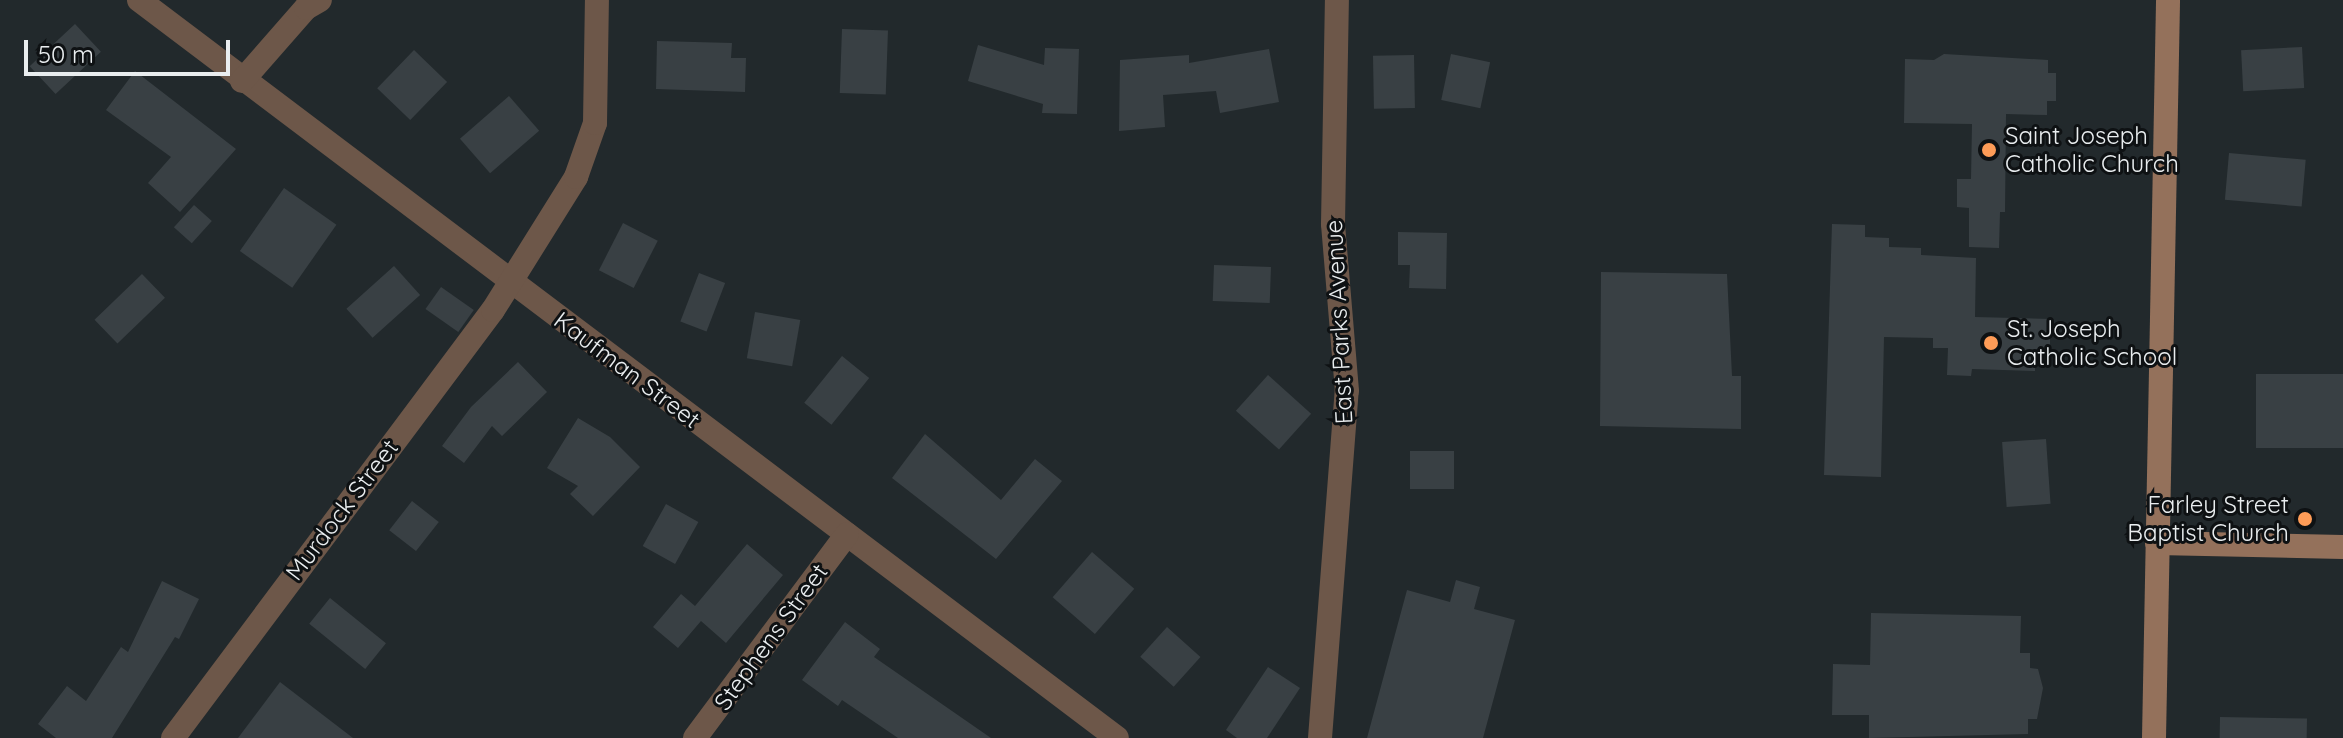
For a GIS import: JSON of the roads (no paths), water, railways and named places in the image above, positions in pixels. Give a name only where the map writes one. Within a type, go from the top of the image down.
[{"type":"main road","points":[[2154,738],[2168,0]]},
{"type":"main road","points":[[2157,543],[2343,547]]},
{"type":"street","name":"Kaufman Street","points":[[139,0],[242,81],[1117,738]]},
{"type":"street","points":[[242,81],[306,8],[320,0]]},
{"type":"street","name":"Murdock Street","points":[[173,738],[511,282],[589,150],[595,123],[597,0]]},
{"type":"street","points":[[1319,0],[1337,0]]},
{"type":"street","name":"East Parks Avenue","points":[[1320,738],[1347,391],[1333,224],[1337,0]]},
{"type":"street","name":"Stephens Street","points":[[695,738],[847,534]]},
{"type":"place","name":"Saint Joseph Catholic Church","points":[[1989,150]]},
{"type":"place","name":"St. Joseph Catholic School","points":[[1991,343]]},
{"type":"place","name":"Farley Street Baptist Church","points":[[2305,519]]}]
